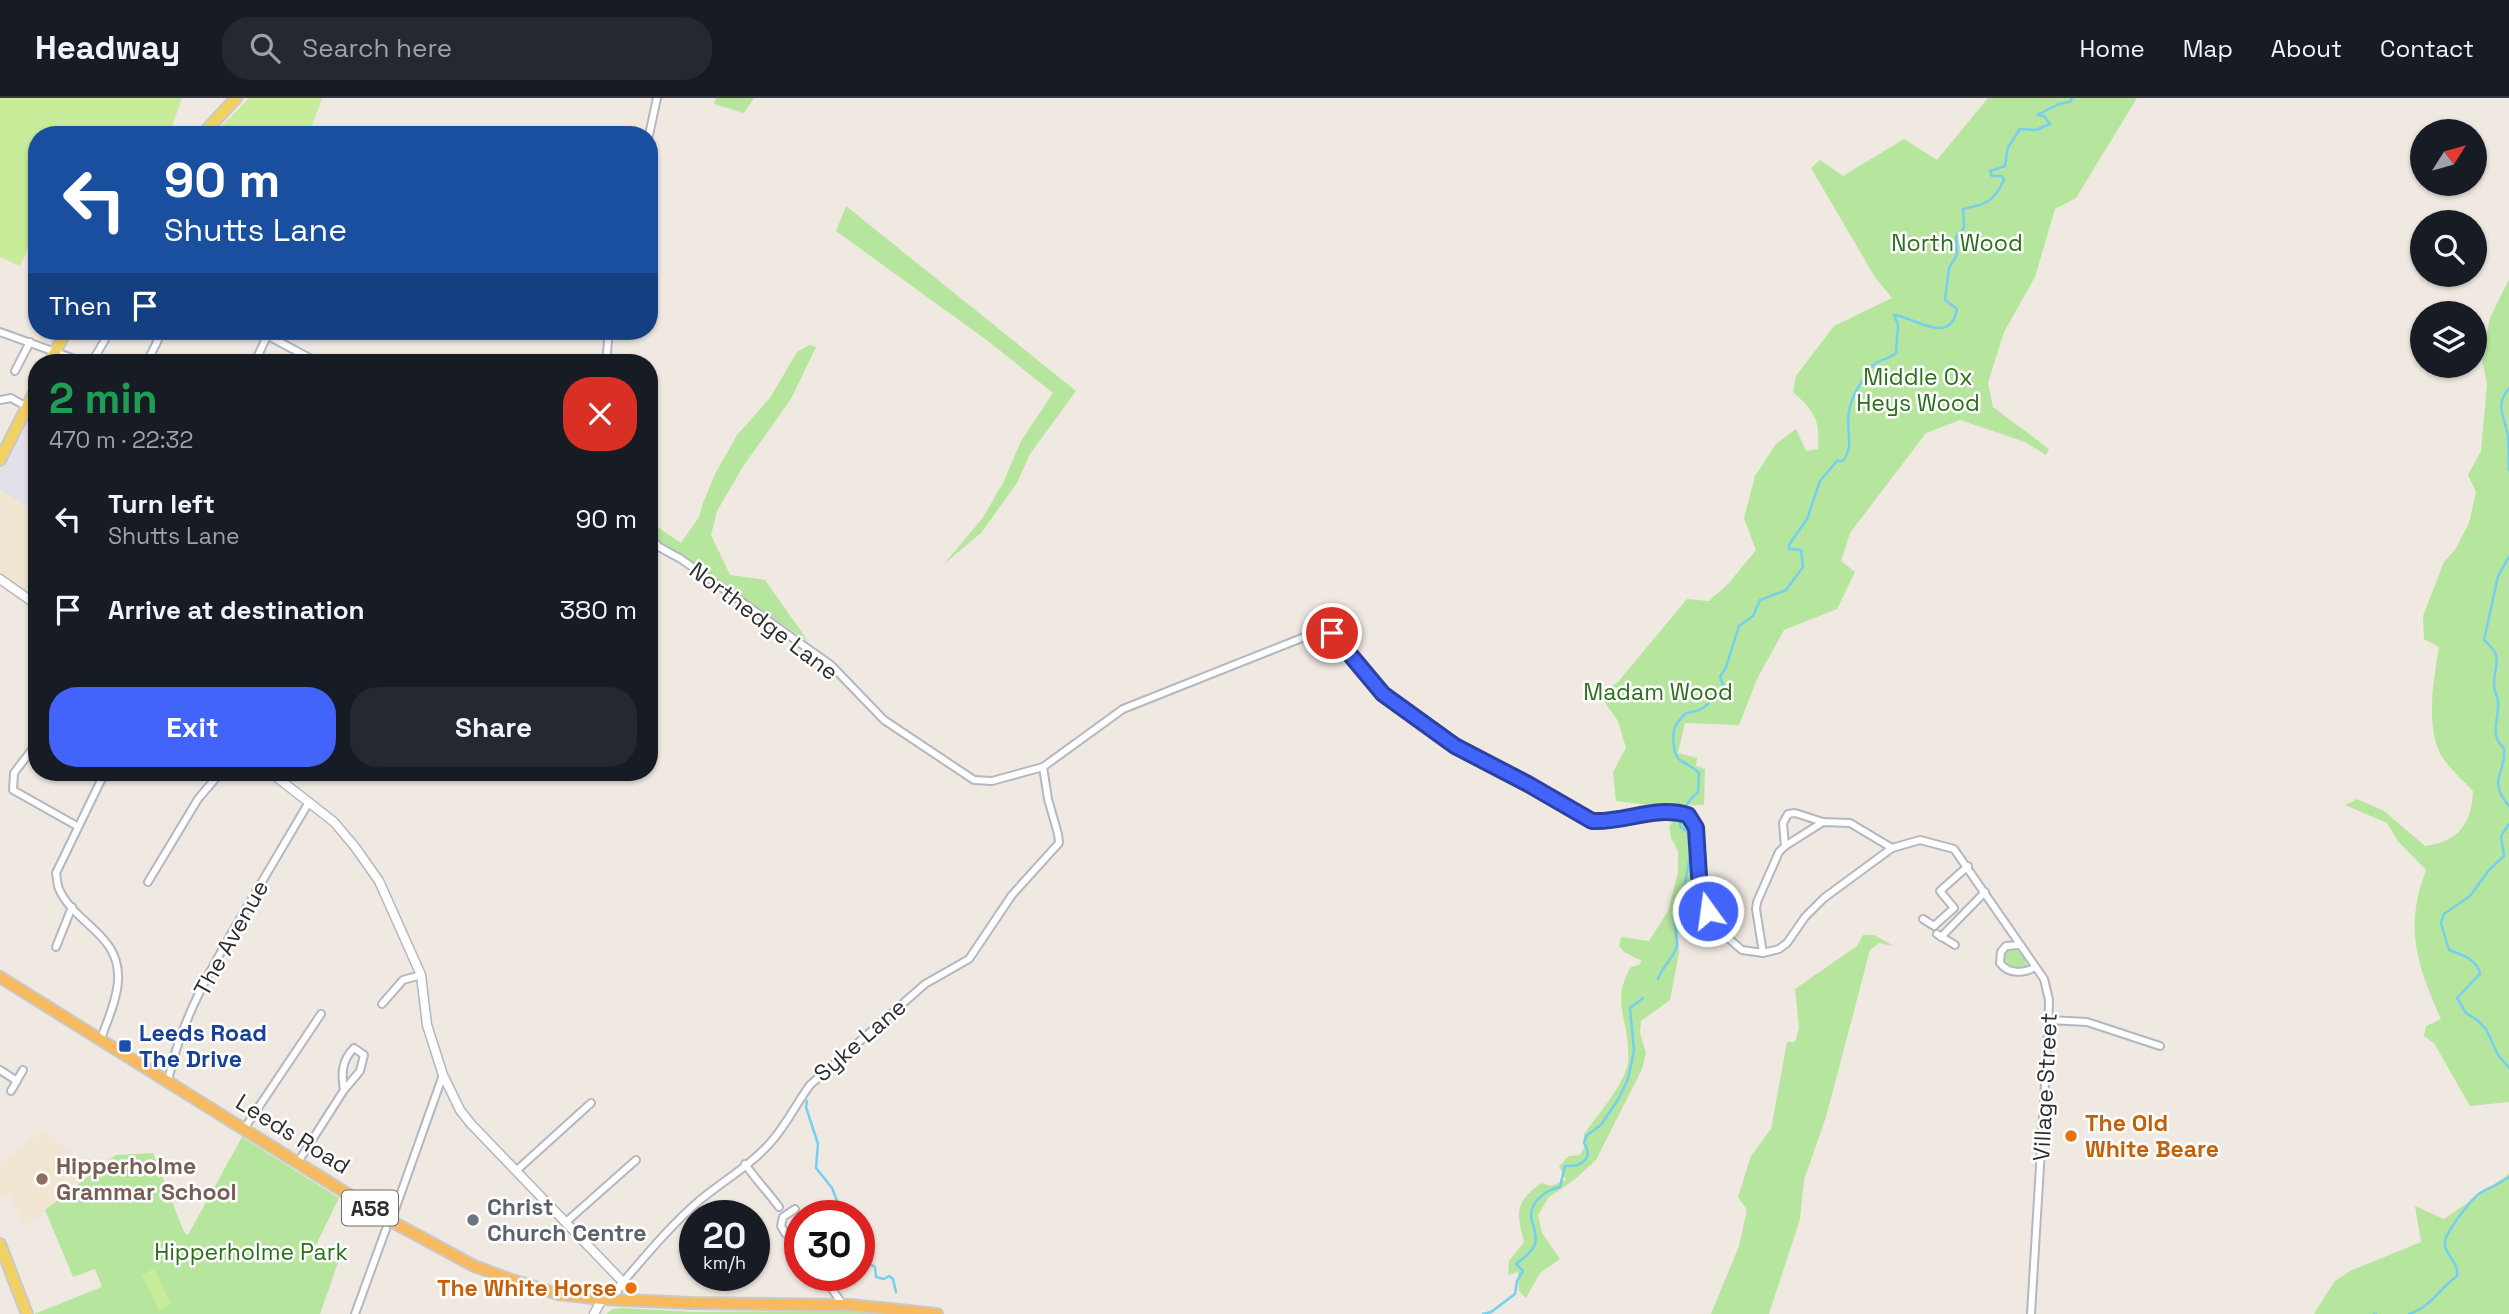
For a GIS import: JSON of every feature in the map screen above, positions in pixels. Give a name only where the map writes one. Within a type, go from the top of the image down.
[{"type":"highway","name":"Leeds Road","points":[[0,977],[298,1162],[388,1225],[515,1281],[558,1294],[606,1299],[843,1305]]},
{"type":"highway","name":"A58","points":[[843,1305],[937,1314]]},
{"type":"main road","points":[[210,126],[232,99]]},
{"type":"main road","points":[[54,354],[60,340]]},
{"type":"main road","points":[[0,460],[3,447],[27,407]]},
{"type":"main road","points":[[0,1244],[4,1269],[27,1314]]},
{"type":"street","points":[[651,126],[657,98]]},
{"type":"street","points":[[0,331],[63,354]]},
{"type":"street","points":[[278,340],[303,354]]},
{"type":"street","points":[[15,372],[30,342]]},
{"type":"street","points":[[0,400],[10,398],[27,407]]},
{"type":"street","name":"Northedge Lane","points":[[658,546],[681,559],[831,665],[884,720],[974,779],[992,781],[1043,767],[1122,709],[1322,631],[1332,633],[1383,694],[1455,746],[1592,821],[1657,811],[1678,812],[1690,816],[1696,828],[1703,897],[1708,911],[1730,943],[1742,950],[1763,953]]},
{"type":"street","points":[[0,579],[28,599]]},
{"type":"street","points":[[28,755],[14,773],[13,790],[77,826]]},
{"type":"street","name":"Syke Lane","points":[[594,1314],[681,1219],[771,1143],[791,1118],[799,1099],[810,1084],[925,984],[968,959],[1027,876],[1057,848],[1058,834],[1048,799],[1043,767]]},
{"type":"street","points":[[100,781],[56,873],[59,888],[72,906],[107,942],[117,959],[118,984],[101,1039]]},
{"type":"street","points":[[148,882],[198,799],[213,781]]},
{"type":"street","points":[[282,781],[334,822],[379,881],[421,975],[427,1025],[443,1075],[466,1117],[623,1282]]},
{"type":"street","name":"The Avenue","points":[[168,1081],[175,1047],[189,1013],[218,956],[309,802]]},
{"type":"street","points":[[1785,846],[1783,823],[1788,814],[1795,813],[1824,822],[1850,823],[1892,848],[1824,898],[1779,950],[1763,953],[1757,902],[1779,852],[1824,822]]},
{"type":"street","name":"Village Street","points":[[1892,848],[1908,842],[1931,841],[1954,849],[2044,979],[2048,989],[2049,1020],[2031,1314]]},
{"type":"street","points":[[1923,919],[1934,926],[1954,908],[1940,891],[1968,866]]},
{"type":"street","points":[[1955,945],[1939,935],[1985,892]]},
{"type":"street","points":[[56,947],[72,906]]},
{"type":"street","points":[[2019,945],[2006,946],[2001,952],[2000,963],[2004,968],[2013,971],[2027,972],[2035,967]]},
{"type":"street","points":[[382,1004],[403,980],[421,975]]},
{"type":"street","points":[[244,1129],[321,1014]]},
{"type":"street","points":[[2049,1020],[2087,1022],[2160,1046]]},
{"type":"street","points":[[298,1162],[344,1090],[360,1071],[364,1055],[354,1048],[347,1055],[342,1068],[344,1090]]},
{"type":"street","points":[[0,1070],[17,1081]]},
{"type":"street","points":[[11,1091],[23,1070]]},
{"type":"street","points":[[355,1314],[443,1075]]},
{"type":"street","points":[[517,1170],[591,1103]]},
{"type":"street","points":[[566,1222],[636,1160]]},
{"type":"street","points":[[746,1164],[757,1182],[766,1189],[779,1207]]},
{"type":"street","points":[[833,1291],[843,1305]]},
{"type":"shaded area","points":[[28,421],[28,507],[0,490],[0,470]]},
{"type":"shaded area","points":[[0,490],[28,507],[28,593],[0,572]]},
{"type":"shaded area","name":"Hipperholme Grammar School","points":[[43,1130],[76,1157],[87,1160],[116,1155],[24,1227],[10,1194],[0,1196],[0,1165]]},
{"type":"green space","points":[[0,98],[182,98],[172,126],[28,126],[28,248],[20,266],[0,257]]},
{"type":"green space","points":[[249,98],[322,99],[312,126],[222,126]]},
{"type":"green space","points":[[716,98],[754,98],[744,113],[714,104]]},
{"type":"green space","points":[[1988,98],[2137,98],[2076,198],[2055,209],[2035,277],[2004,332],[1988,383],[1993,407],[2049,449],[2046,455],[2025,442],[1960,420],[1926,433],[1850,533],[1841,561],[1855,572],[1837,609],[1784,630],[1757,679],[1739,725],[1685,723],[1678,753],[1697,758],[1696,766],[1705,769],[1704,805],[1657,806],[1616,801],[1613,772],[1626,748],[1618,721],[1599,694],[1618,682],[1687,599],[1709,601],[1729,583],[1756,550],[1744,518],[1755,476],[1776,444],[1796,429],[1806,451],[1818,449],[1817,423],[1806,405],[1793,392],[1796,376],[1834,326],[1892,298],[1875,277],[1811,168],[1820,160],[1843,176],[1904,139],[1937,160]]},
{"type":"green space","points":[[846,206],[1076,391],[1030,454],[1017,483],[981,533],[944,564],[982,519],[1003,483],[1021,441],[1053,393],[988,341],[836,231]]},
{"type":"green space","points":[[2509,279],[2509,1102],[2470,1106],[2434,1043],[2424,1036],[2426,1026],[2441,1019],[2425,981],[2416,946],[2416,910],[2426,870],[2398,841],[2387,823],[2345,805],[2357,799],[2384,811],[2425,846],[2454,836],[2470,813],[2473,791],[2448,765],[2436,743],[2432,702],[2439,647],[2424,639],[2423,616],[2444,562],[2455,550],[2469,523],[2476,492],[2468,475],[2481,451],[2490,318]]},
{"type":"green space","points":[[810,345],[816,347],[791,399],[744,465],[717,511],[711,535],[730,575],[765,580],[808,641],[666,547],[658,538],[658,527],[681,543],[699,517],[715,474],[737,435],[770,398],[797,352]]},
{"type":"green space","points":[[1675,820],[1689,820],[1695,848],[1696,874],[1689,927],[1678,933],[1679,953],[1670,1000],[1641,1021],[1640,1033],[1646,1053],[1642,1069],[1596,1160],[1548,1198],[1538,1215],[1542,1233],[1560,1259],[1540,1273],[1526,1298],[1519,1291],[1518,1272],[1508,1275],[1509,1261],[1524,1242],[1520,1208],[1526,1196],[1541,1183],[1551,1186],[1566,1180],[1559,1166],[1569,1156],[1580,1155],[1586,1144],[1584,1134],[1625,1073],[1628,1056],[1622,988],[1631,967],[1642,961],[1624,952],[1619,946],[1621,937],[1649,941],[1668,911],[1678,873],[1678,851],[1671,838],[1669,826]]},
{"type":"green space","points":[[1863,935],[1874,935],[1894,946],[1879,943],[1870,950],[1826,1117],[1804,1180],[1800,1219],[1769,1314],[1711,1314],[1739,1246],[1747,1210],[1738,1197],[1751,1156],[1771,1129],[1787,1042],[1795,1042],[1799,1028],[1795,989],[1857,946]]},
{"type":"green space","points":[[2014,948],[2023,955],[2027,966],[2011,966],[2004,960],[2004,953]]},
{"type":"green space","name":"Hipperholme Park","points":[[242,1137],[339,1198],[312,1253],[338,1263],[320,1314],[34,1314],[102,1287],[95,1269],[73,1277],[45,1210],[116,1155],[153,1153],[184,1232],[188,1235]]},
{"type":"green space","points":[[2509,1174],[2509,1314],[2314,1314],[2334,1282],[2350,1271],[2421,1242],[2415,1206],[2444,1219]]},
{"type":"green space","points":[[154,1269],[171,1304],[159,1310],[142,1275]]},
{"type":"green space","points":[[613,1309],[694,1312],[872,1311],[890,1314],[606,1314]]},
{"type":"waterway","points":[[1658,979],[1677,945],[1675,916],[1682,901],[1690,856],[1688,833],[1680,826],[1685,807],[1698,792],[1699,773],[1676,754],[1673,739],[1675,727],[1686,713],[1707,705],[1721,688],[1723,684],[1720,677],[1726,667],[1739,626],[1753,616],[1760,600],[1786,590],[1803,567],[1801,550],[1789,549],[1789,545],[1807,519],[1820,481],[1837,461],[1843,461],[1848,452],[1849,412],[1859,386],[1874,365],[1896,353],[1898,325],[1894,315],[1940,328],[1953,320],[1957,309],[1945,300],[1949,268],[1957,255],[1956,237],[1964,228],[1963,209],[1983,204],[1996,194],[2004,180],[2002,176],[1992,176],[1990,171],[2005,166],[2008,147],[2020,129],[2036,130],[2050,124],[2044,116],[2037,115],[2059,104],[2070,102],[2072,98]]},
{"type":"waterway","points":[[2509,388],[2501,406],[2508,436],[2509,470]]},
{"type":"waterway","points":[[2509,557],[2498,576],[2484,640],[2494,651],[2497,661],[2494,685],[2498,701],[2496,732],[2499,743],[2504,748],[2498,782],[2502,797],[2509,806]]},
{"type":"waterway","points":[[2509,824],[2501,836],[2504,856],[2489,870],[2470,896],[2444,914],[2441,923],[2449,950],[2472,961],[2479,969],[2480,974],[2457,998],[2466,1013],[2486,1029],[2498,1055],[2509,1068]]},
{"type":"waterway","points":[[1483,1314],[1491,1312],[1515,1294],[1517,1281],[1523,1271],[1516,1264],[1530,1253],[1536,1240],[1531,1216],[1534,1205],[1545,1193],[1560,1187],[1565,1166],[1580,1164],[1587,1158],[1584,1143],[1586,1136],[1601,1125],[1619,1098],[1628,1079],[1634,1051],[1630,1008],[1643,998]]},
{"type":"waterway","points":[[807,1101],[806,1107],[818,1144],[816,1168],[832,1188],[837,1200]]},
{"type":"waterway","points":[[2409,1314],[2429,1302],[2457,1276],[2456,1266],[2446,1250],[2445,1241],[2460,1216],[2480,1193],[2509,1177]]},
{"type":"waterway","points":[[875,1267],[876,1277],[884,1279],[889,1276],[893,1279],[896,1292]]},
{"type":"place","name":"Leeds Road The Drive","points":[[125,1046]]},
{"type":"place","name":"The Old White Beare","points":[[2071,1136]]},
{"type":"place","name":"Hipperholme Grammar School","points":[[42,1179]]},
{"type":"place","name":"Christ Church Centre","points":[[473,1220]]},
{"type":"place","name":"The White Horse","points":[[631,1288]]},
{"type":"route","points":[[1332,633],[1383,694],[1455,746],[1592,821],[1657,811],[1678,812],[1691,817],[1696,828],[1699,876],[1708,911]]},
{"type":"park label","name":"North Wood","points":[[1957,243]]},
{"type":"park label","name":"Middle Ox Heys Wood","points":[[1918,390]]},
{"type":"park label","name":"Madam Wood","points":[[1658,692]]}]
